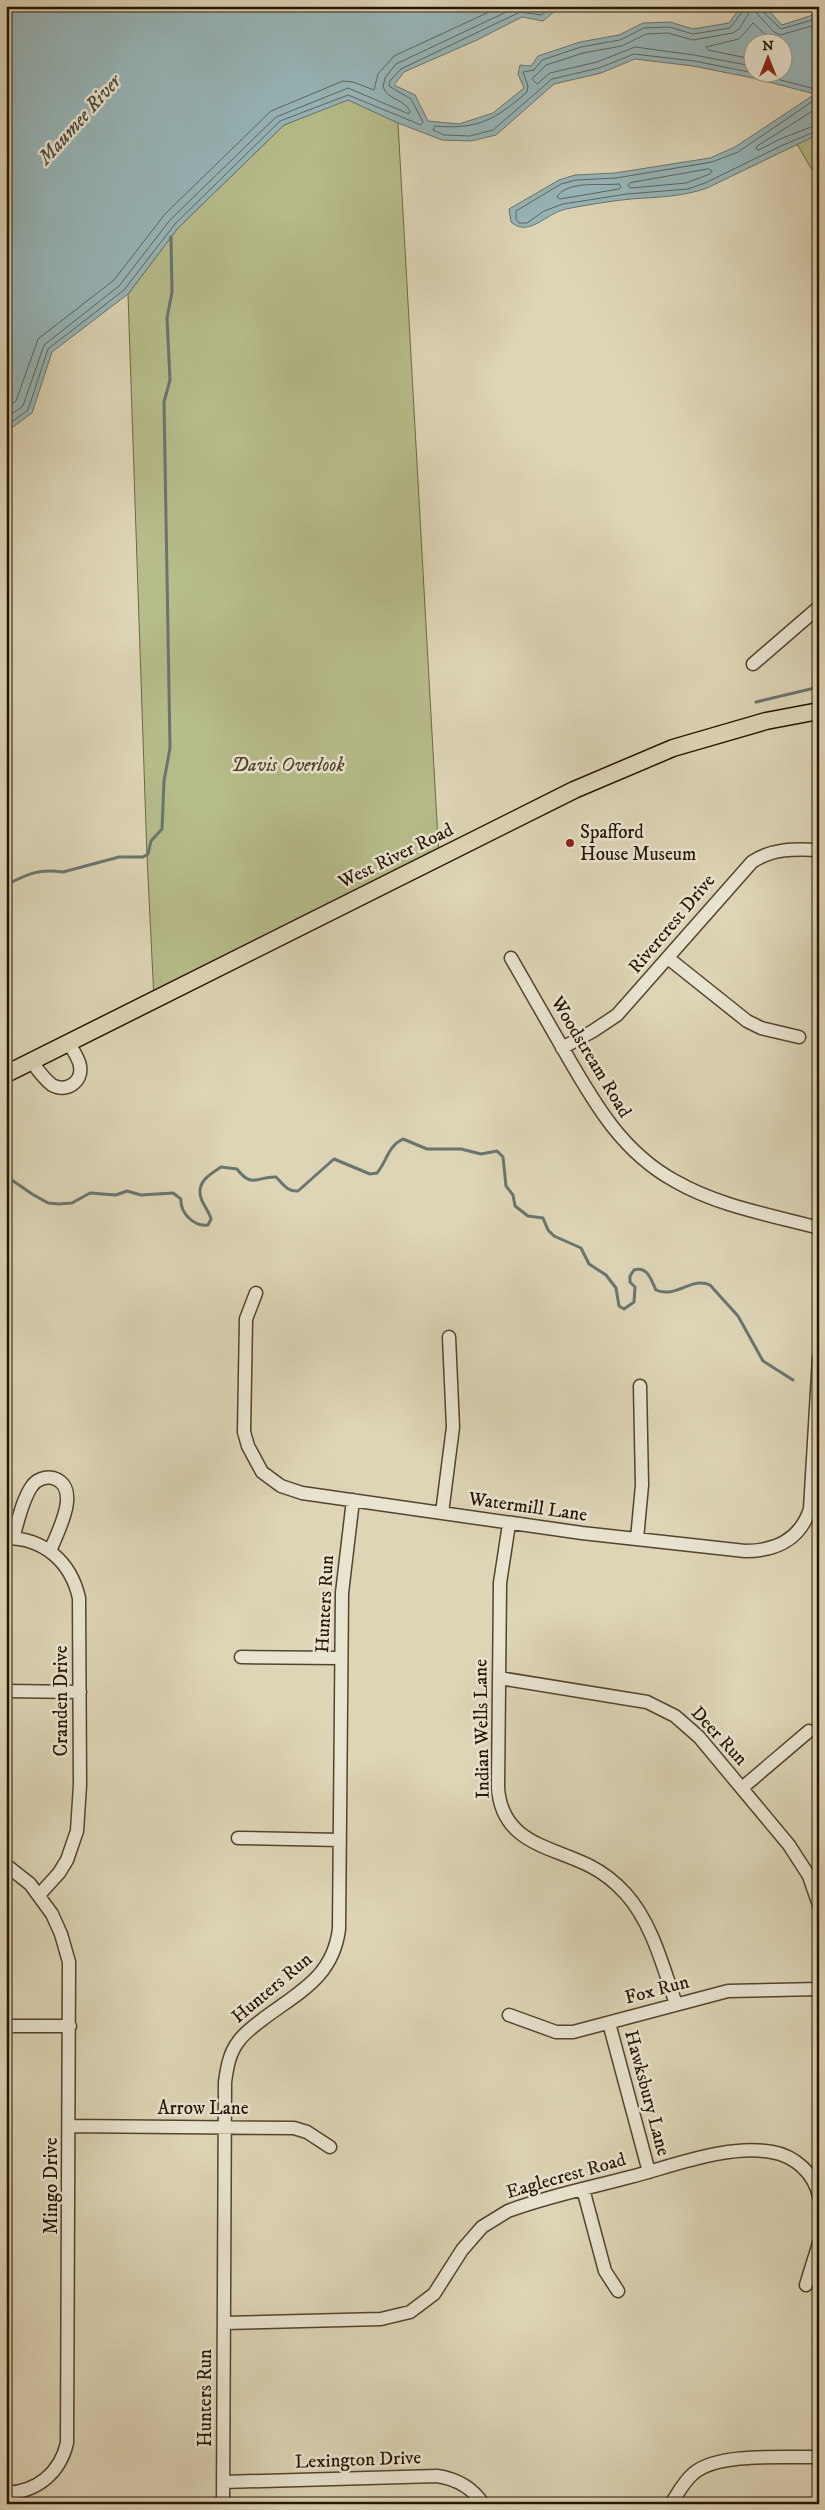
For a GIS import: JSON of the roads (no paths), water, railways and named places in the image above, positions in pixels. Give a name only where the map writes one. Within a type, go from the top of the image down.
[{"type":"main road","name":"West River Road","points":[[6,1074],[574,790],[673,748],[766,721],[819,711]]},
{"type":"street","points":[[753,664],[819,607]]},
{"type":"street","name":"Rivercrest Drive","points":[[562,1048],[593,1031],[617,1014],[668,958],[740,872],[752,862],[773,852],[819,850]]},
{"type":"street","name":"Woodstream Road","points":[[511,958],[607,1122],[638,1155],[674,1181],[716,1200],[819,1228]]},
{"type":"street","points":[[668,958],[746,1021],[760,1028],[800,1037]]},
{"type":"street","points":[[31,1061],[53,1085],[67,1088],[74,1085],[79,1079],[80,1064],[68,1042]]},
{"type":"street","name":"Watermill Lane","points":[[256,1293],[246,1319],[244,1432],[248,1446],[262,1472],[281,1486],[302,1493],[509,1524],[637,1539],[760,1551],[782,1544],[795,1535],[808,1516],[812,1494],[819,1358]]},
{"type":"street","points":[[442,1514],[453,1427],[449,1337]]},
{"type":"street","points":[[637,1539],[642,1485],[640,1386]]},
{"type":"street","points":[[9,1538],[32,1486],[44,1478],[52,1478],[62,1484],[68,1498],[65,1512],[50,1551]]},
{"type":"street","name":"Hunters Run","points":[[223,2504],[225,2126],[228,2066],[237,2043],[253,2026],[319,1976],[332,1958],[339,1929],[342,1593],[353,1500]]},
{"type":"street","name":"Indian Wells Lane","points":[[509,1524],[500,1583],[499,1678],[498,1788],[506,1819],[516,1831],[529,1840],[592,1867],[605,1875],[627,1895],[650,1933],[676,2004]]},
{"type":"street","name":"Cranden Drive","points":[[9,1538],[30,1541],[50,1551],[67,1569],[77,1590],[80,1625],[80,1785],[77,1831],[67,1860],[59,1873],[39,1895]]},
{"type":"street","points":[[241,1657],[341,1658]]},
{"type":"street","name":"Deer Run","points":[[499,1678],[589,1691],[647,1702],[661,1708],[688,1726],[742,1788],[802,1863],[819,1905]]},
{"type":"street","points":[[6,1691],[80,1692]]},
{"type":"street","points":[[742,1788],[809,1731]]},
{"type":"street","points":[[238,1838],[340,1840]]},
{"type":"street","name":"Mingo Drive","points":[[6,1865],[19,1874],[39,1895],[52,1914],[66,1948],[69,1962],[70,2026],[67,2444],[59,2464],[44,2481],[24,2491],[6,2493]]},
{"type":"street","name":"Fox Run","points":[[509,2016],[556,2032],[565,2033],[728,1991],[819,1990]]},
{"type":"street","name":"Hawksbury Lane","points":[[609,2023],[649,2172]]},
{"type":"street","points":[[6,2026],[70,2026]]},
{"type":"street","name":"Arrow Lane","points":[[70,2126],[294,2128],[307,2132],[330,2147]]},
{"type":"street","name":"Eaglecrest Road","points":[[224,2323],[381,2319],[410,2312],[434,2294],[472,2238],[495,2218],[523,2205],[726,2152],[766,2151],[789,2157],[803,2167],[816,2184],[819,2196]]},
{"type":"street","points":[[583,2190],[605,2271],[618,2291]]},
{"type":"street","points":[[806,2285],[819,2243]]},
{"type":"street","points":[[671,2504],[688,2478],[700,2468],[714,2462],[730,2459],[819,2457]]},
{"type":"street","name":"Lexington Drive","points":[[223,2482],[437,2476],[452,2479],[466,2486],[483,2504]]},
{"type":"water","name":"Maumee River","points":[[6,6],[561,6],[543,21],[522,17],[477,40],[404,72],[394,85],[415,95],[428,121],[459,124],[493,113],[524,88],[518,74],[520,65],[531,66],[538,56],[580,42],[619,35],[643,23],[670,22],[693,29],[729,23],[741,6],[765,6],[782,25],[819,13],[819,134],[707,188],[669,196],[615,201],[566,209],[531,226],[518,226],[511,222],[509,209],[559,180],[575,175],[615,173],[710,158],[735,147],[815,94],[768,82],[792,82],[792,32],[742,32],[742,76],[693,66],[635,59],[601,73],[554,84],[496,135],[471,141],[442,140],[398,123],[348,100],[284,125],[178,228],[128,294],[52,352],[32,413],[6,432]]},
{"type":"waterway","points":[[6,885],[34,873],[47,871],[63,872],[119,857],[143,857],[148,854],[151,841],[162,829],[164,781],[170,748],[164,402],[170,380],[167,318],[172,292],[171,237]]},
{"type":"waterway","points":[[756,702],[819,687]]},
{"type":"waterway","points":[[6,1176],[48,1203],[72,1203],[90,1193],[116,1195],[127,1191],[141,1195],[173,1193],[181,1199],[185,1214],[189,1218],[198,1224],[208,1225],[211,1219],[201,1198],[200,1187],[205,1179],[221,1167],[237,1169],[247,1179],[251,1180],[276,1177],[288,1189],[298,1191],[334,1159],[370,1174],[377,1173],[394,1146],[403,1139],[427,1149],[461,1149],[481,1154],[497,1151],[503,1157],[506,1186],[513,1195],[515,1206],[528,1216],[543,1218],[548,1230],[554,1236],[581,1248],[589,1264],[606,1275],[616,1288],[619,1306],[624,1309],[634,1302],[635,1287],[630,1282],[630,1276],[634,1270],[639,1269],[646,1272],[656,1290],[663,1292],[670,1292],[697,1283],[710,1285],[738,1316],[763,1361],[793,1380]]},
{"type":"place","name":"Spafford House Museum","points":[[570,843]]},
{"type":"park label","name":"Davis Overlook","points":[[288,765]]}]
